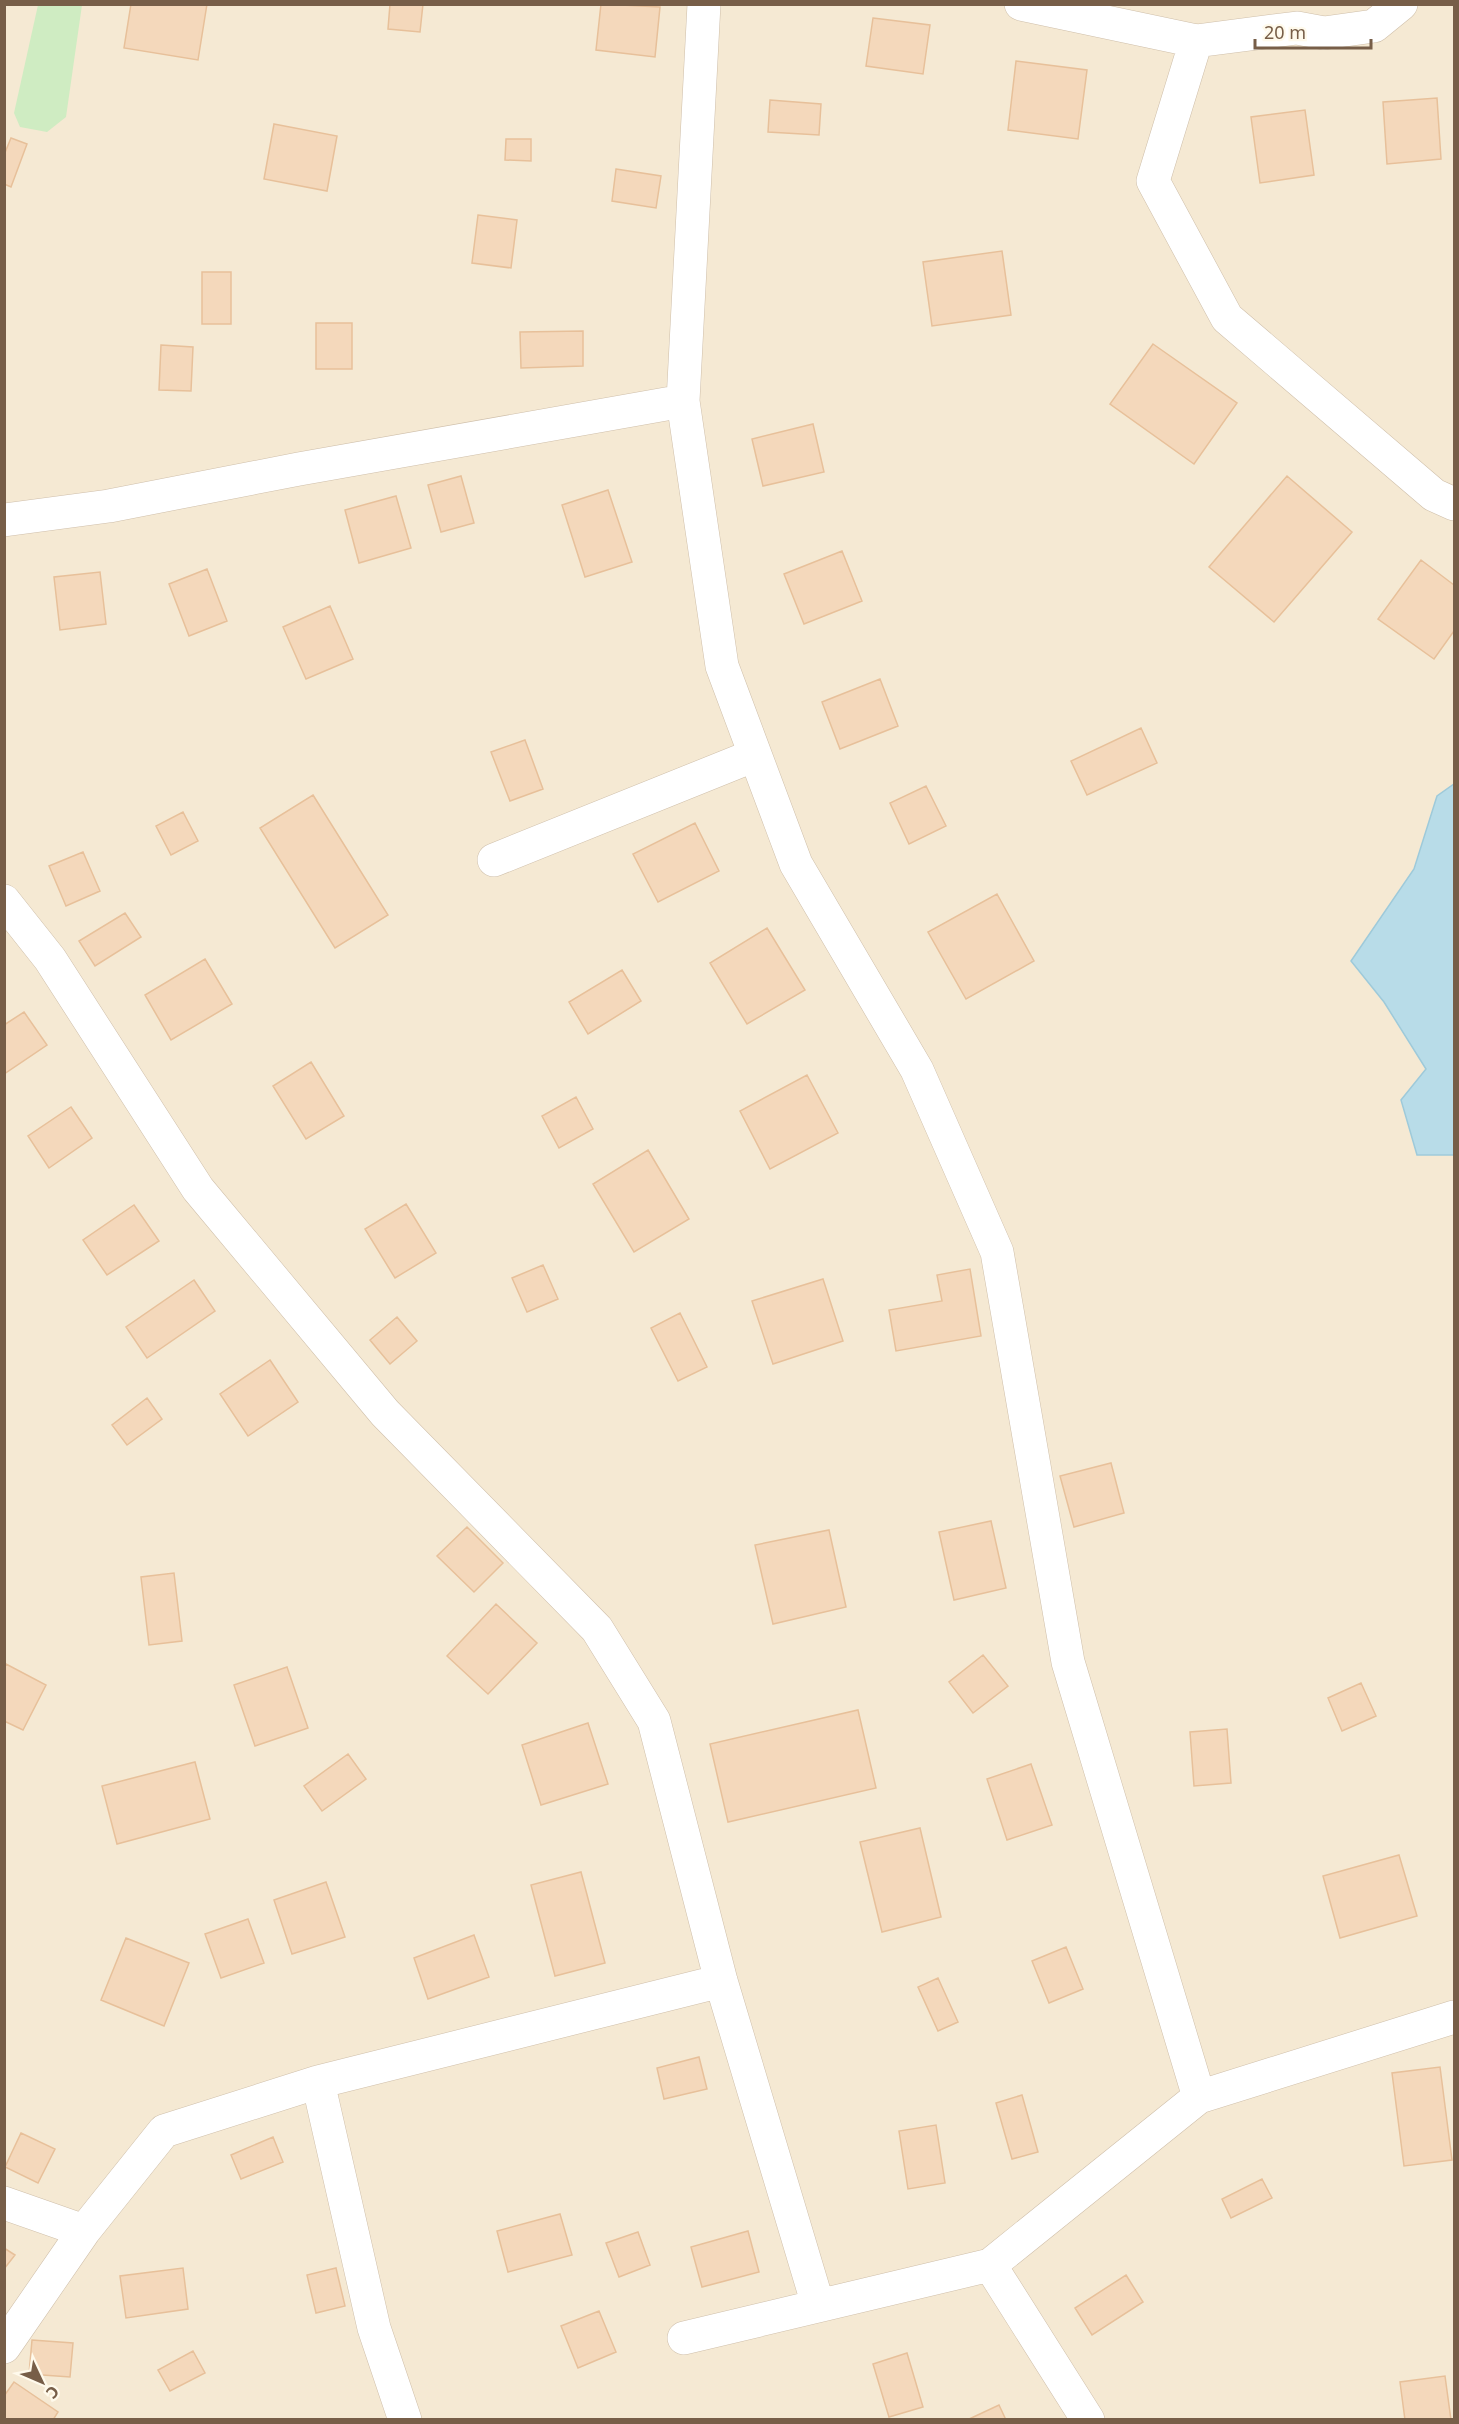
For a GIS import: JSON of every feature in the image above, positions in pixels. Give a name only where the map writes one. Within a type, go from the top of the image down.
[{"type":"street","points":[[704,4],[683,401],[722,666],[796,864],[917,1070],[997,1252],[1068,1662],[1199,2097]]},
{"type":"street","points":[[1021,4],[1196,41],[1297,28],[1324,33],[1374,26],[1401,4]]},
{"type":"street","points":[[1196,41],[1153,181],[1227,318],[1434,495],[1455,504]]},
{"type":"street","points":[[4,520],[109,507],[299,469],[683,401]]},
{"type":"street","points":[[494,860],[755,755]]},
{"type":"street","points":[[4,901],[50,959],[198,1189],[385,1413],[597,1629],[654,1721],[722,1981],[818,2306]]},
{"type":"street","points":[[4,2347],[84,2231],[164,2131],[318,2082],[722,1981]]},
{"type":"street","points":[[684,2338],[990,2265],[1199,2097],[1455,2018]]},
{"type":"street","points":[[318,2082],[374,2328],[405,2420]]},
{"type":"street","points":[[4,2203],[84,2231]]},
{"type":"street","points":[[990,2265],[1088,2420]]},
{"type":"shaded area","points":[[5,5],[1454,5],[1454,2419],[5,2420]]},
{"type":"green space","points":[[38,5],[82,5],[66,117],[47,132],[20,127],[14,113]]},
{"type":"water","points":[[1454,784],[1454,1155],[1417,1155],[1401,1100],[1426,1069],[1384,1002],[1351,961],[1414,869],[1437,796]]},
{"type":"building","points":[[131,4],[207,4],[198,60],[124,48]]},
{"type":"building","points":[[390,4],[423,4],[420,32],[388,29]]},
{"type":"building","points":[[601,4],[660,7],[655,57],[596,50]]},
{"type":"building","points":[[873,18],[930,25],[923,74],[866,66]]},
{"type":"building","points":[[1016,61],[1087,70],[1078,139],[1008,130]]},
{"type":"building","points":[[1437,98],[1441,159],[1387,164],[1383,102]]},
{"type":"building","points":[[770,100],[821,104],[819,135],[768,132]]},
{"type":"building","points":[[1305,110],[1314,175],[1260,183],[1251,117]]},
{"type":"building","points":[[274,124],[337,136],[327,191],[264,179]]},
{"type":"building","points":[[11,138],[27,144],[11,187],[4,184],[4,155]]},
{"type":"building","points":[[506,139],[531,139],[531,161],[505,160]]},
{"type":"building","points":[[616,169],[661,176],[656,208],[612,201]]},
{"type":"building","points":[[478,215],[517,220],[511,268],[472,263]]},
{"type":"building","points":[[1002,251],[1011,315],[932,326],[923,262]]},
{"type":"building","points":[[202,272],[231,272],[231,324],[202,324]]},
{"type":"building","points":[[316,323],[352,323],[352,369],[316,369]]},
{"type":"building","points":[[583,331],[583,366],[521,368],[520,332]]},
{"type":"building","points":[[1153,344],[1237,403],[1194,464],[1110,404]]},
{"type":"building","points":[[161,345],[193,347],[191,391],[159,390]]},
{"type":"building","points":[[813,424],[824,472],[763,486],[752,439]]},
{"type":"building","points":[[461,476],[474,523],[441,532],[428,485]]},
{"type":"building","points":[[1287,476],[1352,532],[1274,622],[1209,567]]},
{"type":"building","points":[[608,490],[632,562],[585,577],[562,505]]},
{"type":"building","points":[[396,496],[411,548],[359,563],[345,510]]},
{"type":"building","points":[[842,551],[862,601],[804,624],[784,574]]},
{"type":"building","points":[[1421,560],[1454,585],[1454,631],[1434,659],[1378,619]]},
{"type":"building","points":[[207,569],[227,621],[189,636],[169,584]]},
{"type":"building","points":[[100,572],[106,624],[60,630],[54,577]]},
{"type":"building","points":[[330,606],[353,659],[306,679],[283,627]]},
{"type":"building","points":[[880,679],[898,726],[840,749],[822,702]]},
{"type":"building","points":[[1141,728],[1157,763],[1087,795],[1071,761]]},
{"type":"building","points":[[525,740],[543,789],[510,801],[491,752]]},
{"type":"building","points":[[926,786],[946,826],[909,844],[890,803]]},
{"type":"building","points":[[313,795],[388,915],[335,948],[260,828]]},
{"type":"building","points":[[183,812],[198,841],[171,855],[156,826]]},
{"type":"building","points":[[695,823],[719,871],[658,902],[633,854]]},
{"type":"building","points":[[83,852],[100,891],[66,906],[49,866]]},
{"type":"building","points":[[997,894],[1034,961],[966,999],[928,932]]},
{"type":"building","points":[[125,913],[141,937],[95,966],[79,941]]},
{"type":"building","points":[[767,928],[805,990],[747,1024],[710,963]]},
{"type":"building","points":[[205,959],[232,1004],[171,1040],[145,995]]},
{"type":"building","points":[[622,970],[641,1001],[588,1034],[569,1002]]},
{"type":"building","points":[[24,1012],[47,1045],[4,1074],[4,1025]]},
{"type":"building","points":[[311,1062],[344,1116],[306,1139],[273,1086]]},
{"type":"building","points":[[807,1075],[838,1133],[770,1169],[740,1111]]},
{"type":"building","points":[[576,1097],[593,1129],[559,1148],[542,1116]]},
{"type":"building","points":[[71,1107],[92,1138],[49,1168],[28,1136]]},
{"type":"building","points":[[648,1150],[689,1219],[634,1252],[593,1184]]},
{"type":"building","points":[[406,1204],[436,1253],[395,1278],[365,1229]]},
{"type":"building","points":[[134,1205],[159,1241],[107,1275],[83,1240]]},
{"type":"building","points":[[543,1265],[558,1299],[527,1312],[512,1278]]},
{"type":"building","points":[[970,1269],[981,1336],[896,1351],[889,1310],[942,1301],[937,1275]]},
{"type":"building","points":[[823,1279],[843,1341],[773,1364],[752,1301]]},
{"type":"building","points":[[194,1280],[215,1311],[147,1358],[126,1327]]},
{"type":"building","points":[[680,1313],[707,1367],[678,1381],[651,1328]]},
{"type":"building","points":[[397,1317],[417,1341],[390,1364],[370,1340]]},
{"type":"building","points":[[270,1360],[298,1402],[248,1436],[220,1394]]},
{"type":"building","points":[[147,1398],[162,1419],[127,1445],[112,1425]]},
{"type":"building","points":[[1111,1463],[1124,1513],[1074,1527],[1060,1476]]},
{"type":"building","points":[[991,1521],[1006,1588],[954,1600],[939,1532]]},
{"type":"building","points":[[467,1527],[503,1563],[474,1592],[437,1556]]},
{"type":"building","points":[[829,1530],[846,1607],[773,1624],[755,1545]]},
{"type":"building","points":[[174,1573],[182,1641],[149,1645],[141,1577]]},
{"type":"building","points":[[496,1604],[537,1643],[488,1694],[447,1656]]},
{"type":"building","points":[[983,1655],[1008,1686],[973,1713],[949,1682]]},
{"type":"building","points":[[6,1664],[46,1685],[23,1730],[4,1721],[4,1668]]},
{"type":"building","points":[[287,1667],[308,1728],[255,1746],[234,1685]]},
{"type":"building","points":[[1361,1683],[1376,1716],[1342,1731],[1328,1698]]},
{"type":"building","points":[[858,1710],[876,1788],[728,1822],[710,1744]]},
{"type":"building","points":[[588,1723],[608,1784],[541,1805],[522,1745]]},
{"type":"building","points":[[1227,1729],[1231,1783],[1194,1786],[1190,1732]]},
{"type":"building","points":[[348,1754],[366,1779],[322,1811],[304,1786]]},
{"type":"building","points":[[195,1762],[210,1819],[117,1844],[102,1786]]},
{"type":"building","points":[[1031,1764],[1052,1825],[1007,1840],[987,1779]]},
{"type":"building","points":[[920,1828],[941,1917],[882,1932],[860,1842]]},
{"type":"building","points":[[1399,1855],[1417,1916],[1340,1938],[1323,1876]]},
{"type":"building","points":[[581,1872],[605,1963],[555,1976],[531,1885]]},
{"type":"building","points":[[326,1882],[345,1937],[292,1954],[274,1900]]},
{"type":"building","points":[[248,1919],[264,1963],[221,1978],[205,1934]]},
{"type":"building","points":[[474,1935],[489,1977],[428,1999],[414,1958]]},
{"type":"building","points":[[126,1938],[189,1963],[164,2026],[101,2000]]},
{"type":"building","points":[[1066,1947],[1083,1989],[1049,2003],[1032,1961]]},
{"type":"building","points":[[938,1978],[958,2022],[938,2031],[918,1987]]},
{"type":"building","points":[[699,2057],[707,2089],[664,2099],[657,2068]]},
{"type":"building","points":[[1440,2067],[1452,2160],[1404,2166],[1392,2073]]},
{"type":"building","points":[[1022,2095],[1038,2152],[1012,2159],[996,2103]]},
{"type":"building","points":[[936,2125],[945,2183],[908,2189],[899,2131]]},
{"type":"building","points":[[21,2133],[55,2149],[38,2183],[5,2167]]},
{"type":"building","points":[[273,2137],[283,2162],[241,2179],[231,2155]]},
{"type":"building","points":[[1262,2179],[1272,2198],[1231,2218],[1222,2199]]},
{"type":"building","points":[[560,2214],[572,2255],[508,2272],[497,2231]]},
{"type":"building","points":[[748,2231],[759,2272],[702,2287],[691,2247]]},
{"type":"building","points":[[638,2232],[650,2265],[619,2277],[606,2243]]},
{"type":"building","points":[[4,2248],[15,2255],[4,2269]]},
{"type":"building","points":[[183,2268],[188,2309],[126,2318],[120,2276]]},
{"type":"building","points":[[336,2268],[345,2306],[316,2313],[307,2275]]},
{"type":"building","points":[[1126,2275],[1143,2302],[1092,2335],[1075,2308]]},
{"type":"building","points":[[599,2311],[616,2352],[578,2368],[561,2326]]},
{"type":"building","points":[[32,2340],[73,2343],[70,2377],[29,2374]]},
{"type":"building","points":[[193,2351],[205,2373],[170,2391],[158,2370]]},
{"type":"building","points":[[907,2353],[923,2407],[889,2417],[873,2364]]},
{"type":"building","points":[[1445,2376],[1451,2420],[1405,2420],[1400,2382]]},
{"type":"building","points":[[14,2382],[58,2412],[53,2420],[4,2420],[4,2396]]},
{"type":"building","points":[[999,2405],[1006,2420],[967,2420]]}]
